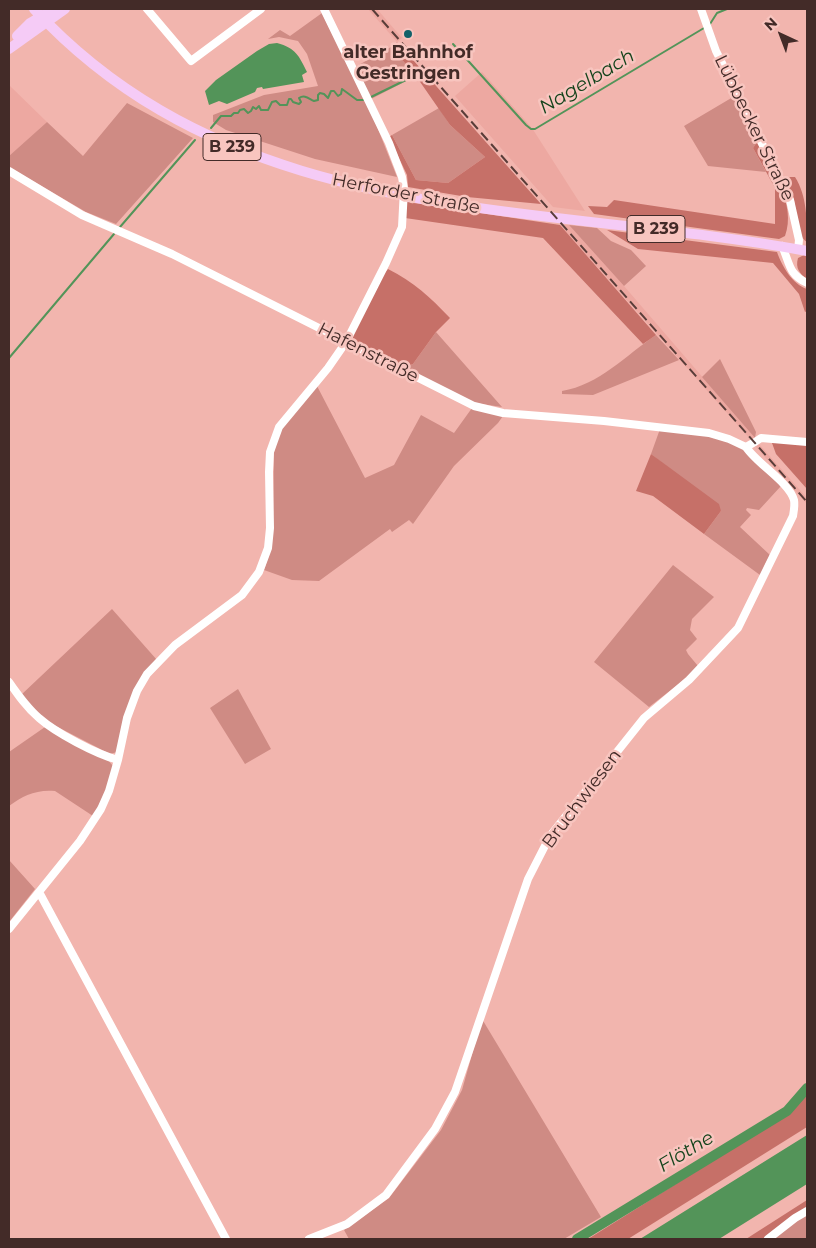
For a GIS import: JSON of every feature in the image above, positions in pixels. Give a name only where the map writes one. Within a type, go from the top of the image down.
[{"type":"main road","points":[[9,44],[30,22],[54,9]]},
{"type":"main road","points":[[9,49],[40,16],[65,9]]},
{"type":"main road","name":"Herforder Straße","points":[[40,16],[80,54],[127,89],[196,130],[250,154],[291,169],[338,182],[416,198],[802,250]]},
{"type":"street","points":[[147,9],[191,61],[261,9]]},
{"type":"street","points":[[9,929],[94,821],[109,791],[127,718],[137,691],[147,674],[175,645],[242,595],[252,584],[259,572],[268,548],[270,528],[270,458],[279,427],[328,368],[346,342],[402,227],[404,189],[402,176],[389,143],[324,9]]},
{"type":"street","name":"Lübbecker Straße","points":[[701,9],[716,51],[790,200],[802,250]]},
{"type":"street","name":"Hafenstraße","points":[[9,171],[82,215],[172,254],[474,406],[503,413],[604,421],[709,433],[751,444]]},
{"type":"street","points":[[782,246],[795,276],[807,284]]},
{"type":"street","points":[[751,444],[761,438],[807,442]]},
{"type":"street","name":"Bruchwiesen","points":[[308,1239],[347,1224],[386,1195],[435,1129],[455,1092],[482,1019],[528,879],[550,836],[644,718],[689,680],[738,628],[793,516],[794,508],[792,496],[784,486],[751,456],[751,444]]},
{"type":"street","points":[[9,682],[28,707],[47,725],[75,741],[118,760]]},
{"type":"street","points":[[39,892],[226,1239]]},
{"type":"street","points":[[768,1239],[807,1211]]},
{"type":"shaded area","points":[[368,9],[377,9],[402,38],[397,42]]},
{"type":"shaded area","points":[[322,13],[376,124],[397,177],[315,159],[226,130],[213,122],[213,115],[264,95],[318,86],[307,54],[298,41],[279,37],[268,39],[280,30],[290,36]]},
{"type":"shaded area","points":[[397,42],[541,204],[467,197],[408,187],[407,175],[389,137],[392,135],[416,180],[448,183],[485,157],[450,125],[416,76],[391,47]]},
{"type":"shaded area","points":[[277,43],[289,47],[299,57],[307,72],[302,75],[304,82],[263,89],[262,87],[257,88],[255,92],[227,104],[219,101],[209,105],[205,91],[216,80],[257,51],[269,44]]},
{"type":"shaded area","points":[[391,47],[416,76],[371,99],[355,67]]},
{"type":"shaded area","points":[[482,72],[532,128],[585,211],[553,207],[455,96]]},
{"type":"shaded area","points":[[9,85],[47,122],[9,156]]},
{"type":"shaded area","points":[[733,97],[757,142],[753,148],[766,172],[708,166],[684,126]]},
{"type":"shaded area","points":[[127,103],[193,138],[116,224],[86,212],[9,167],[9,156],[47,122],[83,156]]},
{"type":"shaded area","points":[[439,108],[450,125],[485,157],[448,183],[416,180],[392,135]]},
{"type":"shaded area","points":[[757,142],[781,187],[788,212],[785,236],[779,239],[594,214],[588,206],[607,207],[614,200],[775,224],[775,188],[753,148]]},
{"type":"shaded area","points":[[790,177],[795,177],[802,192],[807,242],[800,234],[793,196],[785,181]]},
{"type":"shaded area","points":[[407,202],[560,225],[656,335],[643,344],[543,238],[405,218]]},
{"type":"shaded area","points":[[560,225],[569,225],[624,286],[755,438],[752,441]]},
{"type":"shaded area","points":[[569,225],[597,228],[611,241],[631,250],[646,266],[624,286]]},
{"type":"shaded area","points":[[607,230],[777,252],[792,279],[807,289],[807,311],[805,312],[799,294],[773,263],[638,249]]},
{"type":"shaded area","points":[[804,255],[807,256],[807,280],[800,273],[797,265],[798,258]]},
{"type":"shaded area","points":[[388,269],[421,290],[450,318],[436,332],[413,364],[402,368],[348,341],[382,276]]},
{"type":"shaded area","points":[[436,332],[502,407],[475,403],[402,368],[413,364]]},
{"type":"shaded area","points":[[656,335],[679,360],[593,395],[562,394],[562,391],[588,383],[600,376]]},
{"type":"shaded area","points":[[720,359],[756,432],[755,438],[702,377]]},
{"type":"shaded area","points":[[317,386],[365,478],[394,465],[421,415],[454,433],[472,408],[503,416],[454,466],[413,524],[409,520],[392,532],[390,529],[319,581],[292,580],[264,570],[271,549],[273,527],[274,452],[281,429]]},
{"type":"shaded area","points":[[660,429],[710,435],[738,445],[781,486],[759,510],[747,508],[746,510],[751,515],[740,527],[770,555],[760,575],[704,534],[721,511],[651,454]]},
{"type":"shaded area","points":[[807,440],[807,489],[776,454],[772,443]]},
{"type":"shaded area","points":[[758,443],[807,498],[807,504],[756,447]]},
{"type":"shaded area","points":[[651,454],[719,504],[721,511],[704,534],[653,496],[636,491]]},
{"type":"shaded area","points":[[673,565],[714,597],[692,619],[690,630],[697,639],[686,650],[698,666],[649,707],[594,662]]},
{"type":"shaded area","points":[[112,609],[157,660],[140,682],[130,703],[117,752],[110,754],[34,713],[21,695]]},
{"type":"shaded area","points":[[238,689],[271,749],[245,764],[210,708]]},
{"type":"shaded area","points":[[45,727],[107,759],[113,766],[107,790],[93,816],[55,791],[42,791],[30,794],[9,806],[9,752]]},
{"type":"shaded area","points":[[9,860],[35,889],[9,922]]},
{"type":"shaded area","points":[[482,1019],[601,1217],[564,1239],[349,1239],[344,1230],[389,1198],[441,1130],[462,1090]]},
{"type":"shaded area","points":[[807,1092],[807,1127],[628,1239],[588,1239],[789,1113]]},
{"type":"shaded area","points":[[807,1135],[807,1184],[719,1239],[640,1239]]},
{"type":"shaded area","points":[[807,1200],[807,1209],[762,1239],[746,1239]]},
{"type":"shaded area","points":[[807,1204],[807,1239],[752,1239]]},
{"type":"waterway","name":"Nagelbach","points":[[710,24],[717,13],[727,9]]},
{"type":"waterway","name":"Nagelbach","points":[[453,44],[526,125],[531,129],[535,129],[704,28]]},
{"type":"waterway","points":[[371,97],[414,76]]},
{"type":"waterway","points":[[211,128],[221,116],[231,116],[244,109],[248,113],[253,107],[256,109],[259,106],[261,110],[268,110],[272,102],[276,101],[280,105],[287,105],[289,99],[291,99],[299,104],[301,102],[299,98],[301,97],[314,101],[318,100],[320,93],[328,98],[331,91],[334,91],[338,96],[341,94],[342,89],[357,100],[363,100]]},
{"type":"waterway","points":[[120,227],[195,140]]},
{"type":"waterway","points":[[9,358],[114,234]]},
{"type":"waterway","name":"Flöthe","points":[[577,1239],[787,1111],[807,1088]]},
{"type":"railway","points":[[372,9],[807,502]]},
{"type":"place","name":"alter Bahnhof Gestringen","points":[[408,34]]}]
